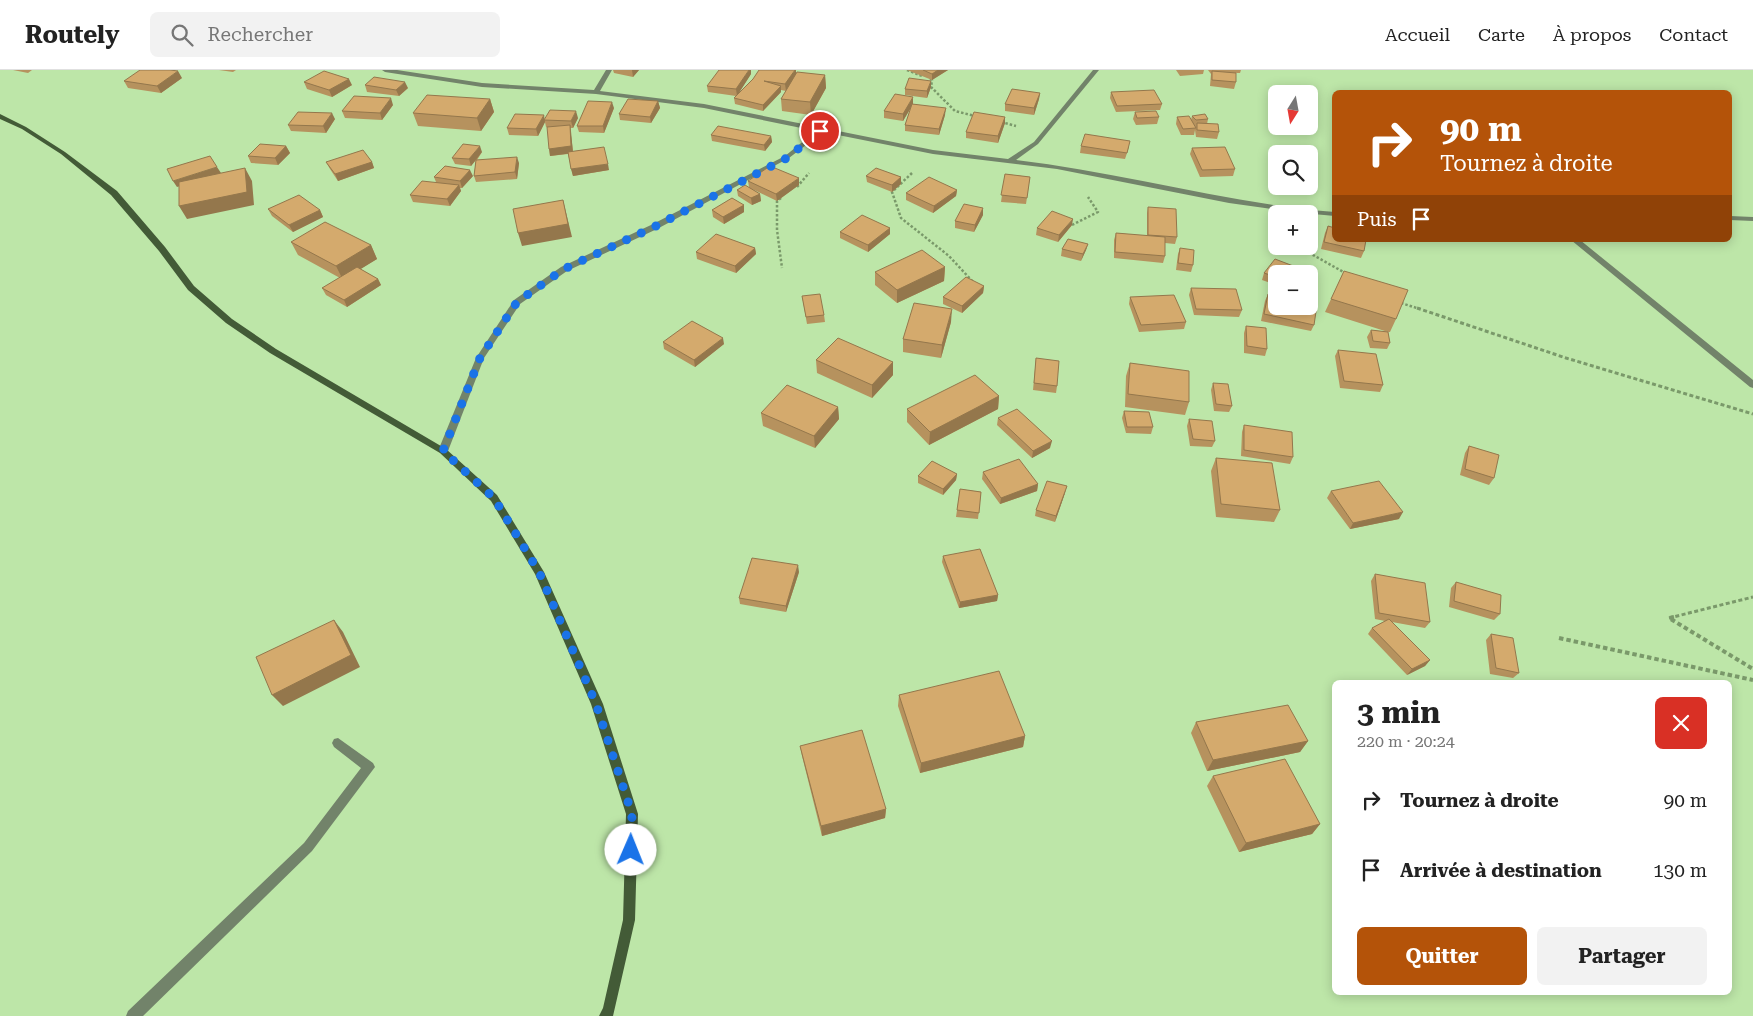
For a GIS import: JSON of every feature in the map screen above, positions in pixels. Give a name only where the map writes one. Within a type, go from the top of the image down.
[{"type":"street","points":[[385,70],[482,85],[596,92],[704,106],[820,131],[933,152],[1057,167],[1228,201],[1332,214]]},
{"type":"street","points":[[596,92],[610,70]]},
{"type":"street","points":[[1010,161],[1036,143],[1096,70]]},
{"type":"street","points":[[0,116],[24,128],[62,153],[114,193],[162,249],[192,288],[229,321],[273,351],[443,451],[494,498],[539,572],[596,704],[632,814],[629,920],[609,1010],[606,1016]]},
{"type":"street","points":[[443,451],[480,358],[517,302],[564,269],[654,227],[787,158],[820,131]]},
{"type":"street","points":[[1732,218],[1753,219]]},
{"type":"street","points":[[1577,242],[1753,385]]},
{"type":"street","points":[[133,1016],[308,847],[369,767],[338,743]]},
{"type":"path","points":[[933,152],[892,192],[901,218],[949,256],[978,286]]},
{"type":"path","points":[[792,190],[799,185],[810,171]]},
{"type":"path","points":[[782,268],[777,230],[777,201],[784,195]]},
{"type":"path","points":[[1313,255],[1353,277]]},
{"type":"path","points":[[1393,299],[1401,304],[1566,358],[1753,414]]},
{"type":"path","points":[[1753,597],[1669,618],[1753,669]]},
{"type":"path","points":[[1559,638],[1753,680]]},
{"type":"building","points":[[140,70],[178,71],[157,86],[124,81]]},
{"type":"building","points":[[719,70],[749,70],[736,89],[707,86]]},
{"type":"building","points":[[759,70],[795,70],[785,84],[764,81],[781,86],[763,105],[734,98],[753,79]]},
{"type":"building","points":[[923,70],[938,70],[932,74]]},
{"type":"building","points":[[324,71],[349,79],[329,90],[304,82]]},
{"type":"building","points":[[1212,71],[1236,73],[1236,82],[1212,80]]},
{"type":"building","points":[[797,72],[825,75],[810,102],[781,99]]},
{"type":"building","points":[[374,77],[405,82],[396,90],[365,85]]},
{"type":"building","points":[[909,78],[931,81],[927,91],[905,89]]},
{"type":"building","points":[[1012,89],[1040,93],[1034,108],[1005,104]]},
{"type":"building","points":[[1154,90],[1162,104],[1117,106],[1111,92]]},
{"type":"building","points":[[895,94],[913,97],[903,114],[884,111]]},
{"type":"building","points":[[427,95],[490,99],[477,118],[413,113]]},
{"type":"building","points":[[354,96],[391,98],[380,113],[342,111]]},
{"type":"building","points":[[628,99],[658,101],[650,117],[619,114]]},
{"type":"building","points":[[588,101],[612,102],[603,126],[577,126]]},
{"type":"building","points":[[912,104],[946,108],[939,129],[905,125]]},
{"type":"building","points":[[550,110],[576,111],[571,121],[544,120]]},
{"type":"building","points":[[1156,111],[1159,117],[1137,118],[1135,112]]},
{"type":"building","points":[[298,112],[332,113],[323,126],[288,125]]},
{"type":"building","points":[[974,112],[1005,117],[998,136],[966,132]]},
{"type":"building","points":[[515,114],[544,115],[536,129],[507,128]]},
{"type":"building","points":[[1205,114],[1208,119],[1196,120],[1192,116]]},
{"type":"building","points":[[1189,116],[1196,128],[1183,129],[1177,117]]},
{"type":"building","points":[[1197,123],[1218,124],[1219,132],[1197,130]]},
{"type":"building","points":[[570,125],[571,146],[549,149],[547,127]]},
{"type":"building","points":[[718,126],[771,136],[764,145],[711,135]]},
{"type":"building","points":[[1085,134],[1130,141],[1127,153],[1081,146]]},
{"type":"building","points":[[260,144],[286,146],[275,158],[248,156]]},
{"type":"building","points":[[463,144],[480,146],[469,159],[452,158]]},
{"type":"building","points":[[604,147],[608,164],[571,169],[568,152]]},
{"type":"building","points":[[1225,147],[1235,169],[1202,170],[1192,148]]},
{"type":"building","points":[[363,150],[372,162],[335,174],[326,162]]},
{"type":"building","points":[[210,156],[217,167],[173,181],[167,169]]},
{"type":"building","points":[[517,157],[515,172],[474,176],[476,160]]},
{"type":"building","points":[[445,166],[470,170],[460,181],[434,177]]},
{"type":"building","points":[[770,166],[799,178],[776,194],[748,181]]},
{"type":"building","points":[[245,168],[247,192],[179,206],[179,182]]},
{"type":"building","points":[[876,168],[901,177],[892,185],[866,176]]},
{"type":"building","points":[[1005,174],[1030,177],[1027,198],[1001,195]]},
{"type":"building","points":[[929,177],[957,190],[934,206],[906,193]]},
{"type":"building","points":[[422,181],[459,185],[447,199],[410,195]]},
{"type":"building","points":[[745,185],[760,194],[751,198],[737,190]]},
{"type":"building","points":[[299,195],[320,210],[289,225],[268,209]]},
{"type":"building","points":[[732,198],[744,205],[723,217],[712,210]]},
{"type":"building","points":[[563,200],[568,224],[518,233],[513,209]]},
{"type":"building","points":[[964,204],[983,208],[975,225],[955,221]]},
{"type":"building","points":[[1148,207],[1176,209],[1177,237],[1148,235]]},
{"type":"building","points":[[1052,211],[1073,219],[1059,235],[1037,228]]},
{"type":"building","points":[[862,215],[890,228],[868,245],[840,232]]},
{"type":"building","points":[[325,222],[371,245],[336,266],[291,242]]},
{"type":"building","points":[[1328,226],[1332,227],[1332,242],[1366,242],[1364,251],[1324,242]]},
{"type":"building","points":[[1116,233],[1165,237],[1165,256],[1115,252]]},
{"type":"building","points":[[716,234],[755,248],[735,266],[696,252]]},
{"type":"building","points":[[1068,239],[1088,244],[1083,254],[1062,249]]},
{"type":"building","points":[[1180,248],[1194,250],[1193,265],[1178,263]]},
{"type":"building","points":[[922,250],[945,267],[897,290],[875,272]]},
{"type":"building","points":[[1275,259],[1291,265],[1270,265]]},
{"type":"building","points":[[357,267],[378,279],[344,300],[322,288]]},
{"type":"building","points":[[1344,271],[1408,290],[1396,319],[1331,299]]},
{"type":"building","points":[[966,277],[984,286],[962,306],[943,297]]},
{"type":"building","points":[[1191,288],[1236,289],[1242,310],[1196,309]]},
{"type":"building","points":[[820,294],[824,315],[806,317],[802,296]]},
{"type":"building","points":[[1268,294],[1268,315],[1264,314]]},
{"type":"building","points":[[1174,295],[1186,322],[1141,325],[1130,297]]},
{"type":"building","points":[[914,303],[952,309],[942,345],[903,339]]},
{"type":"building","points":[[1269,315],[1316,315],[1314,325]]},
{"type":"building","points":[[692,321],[723,338],[694,360],[663,342]]},
{"type":"building","points":[[1246,326],[1266,328],[1267,349],[1247,346]]},
{"type":"building","points":[[1371,330],[1388,332],[1390,343],[1373,341]]},
{"type":"building","points":[[838,338],[893,362],[872,385],[816,360]]},
{"type":"building","points":[[1338,350],[1376,354],[1383,385],[1344,381]]},
{"type":"building","points":[[1036,358],[1059,361],[1057,386],[1034,383]]},
{"type":"building","points":[[1130,363],[1189,371],[1189,402],[1128,394]]},
{"type":"building","points":[[975,375],[999,396],[930,432],[907,409]]},
{"type":"building","points":[[1213,383],[1228,384],[1232,406],[1216,404]]},
{"type":"building","points":[[787,385],[838,407],[814,436],[761,413]]},
{"type":"building","points":[[1017,409],[1052,441],[1033,451],[998,418]]},
{"type":"building","points":[[1124,411],[1149,412],[1153,427],[1127,427]]},
{"type":"building","points":[[1189,419],[1212,421],[1215,441],[1193,439]]},
{"type":"building","points":[[1244,425],[1292,432],[1293,457],[1244,450]]},
{"type":"building","points":[[1469,446],[1499,455],[1494,478],[1465,469]]},
{"type":"building","points":[[1216,458],[1272,463],[1280,510],[1221,504]]},
{"type":"building","points":[[1019,459],[1038,484],[1001,498],[983,472]]},
{"type":"building","points":[[932,461],[957,474],[943,489],[918,476]]},
{"type":"building","points":[[1047,481],[1067,486],[1056,516],[1036,510]]},
{"type":"building","points":[[1379,481],[1403,512],[1353,523],[1331,491]]},
{"type":"building","points":[[960,489],[981,492],[979,513],[957,510]]},
{"type":"building","points":[[980,549],[998,595],[960,602],[943,556]]},
{"type":"building","points":[[752,558],[798,565],[786,606],[739,598]]},
{"type":"building","points":[[1375,574],[1425,583],[1430,622],[1379,613]]},
{"type":"building","points":[[1456,582],[1501,595],[1500,614],[1454,601]]},
{"type":"building","points":[[1389,619],[1430,660],[1412,669],[1372,628]]},
{"type":"building","points":[[334,620],[351,655],[272,695],[256,657]]},
{"type":"building","points":[[1491,634],[1513,638],[1519,673],[1496,668]]},
{"type":"building","points":[[999,671],[1025,736],[921,763],[899,695]]},
{"type":"building","points":[[1288,705],[1308,741],[1213,760],[1196,722]]},
{"type":"building","points":[[862,730],[886,809],[821,826],[800,746]]},
{"type":"building","points":[[1285,759],[1320,824],[1246,843],[1213,776]]},
{"type":"route","points":[[631,850],[632,814],[596,704],[539,572],[494,498],[443,451],[480,358],[517,302],[564,269],[654,227],[787,158],[820,131]]}]
